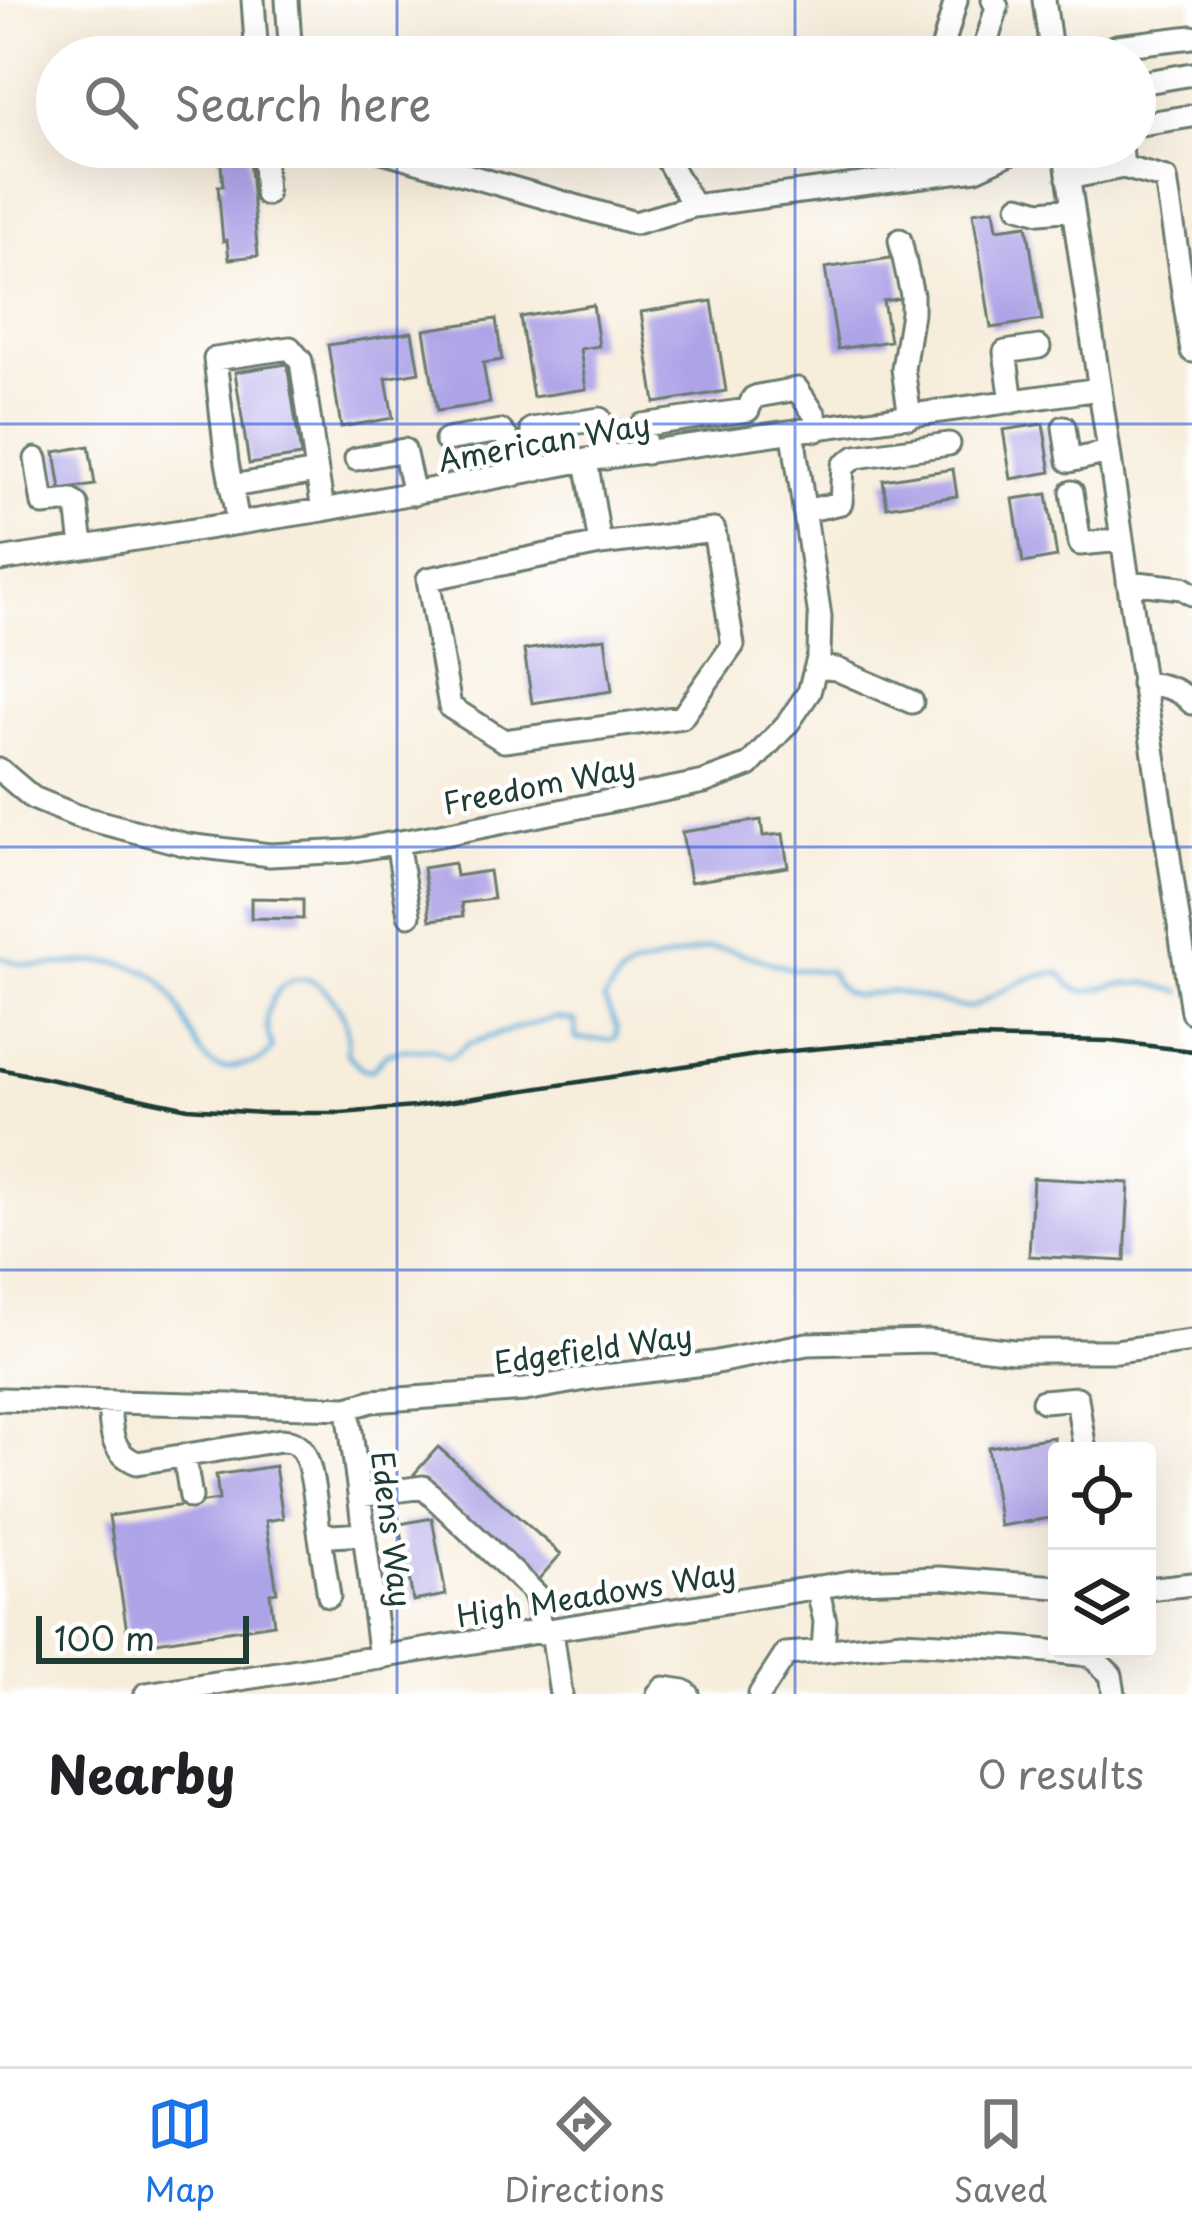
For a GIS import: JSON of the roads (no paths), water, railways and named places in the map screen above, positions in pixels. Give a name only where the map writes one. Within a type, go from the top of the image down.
[{"type":"street","points":[[254,0],[256,36]]},
{"type":"street","points":[[287,0],[290,36]]},
{"type":"street","points":[[946,36],[956,0]]},
{"type":"street","points":[[988,36],[997,7],[993,0]]},
{"type":"street","points":[[1044,0],[1049,36]]},
{"type":"street","points":[[1156,41],[1192,37]]},
{"type":"street","points":[[1156,80],[1192,74]]},
{"type":"street","points":[[1156,122],[1192,116]]},
{"type":"street","points":[[264,168],[266,194]]},
{"type":"street","points":[[441,168],[635,224],[694,206],[978,168]]},
{"type":"street","points":[[672,168],[694,206]]},
{"type":"street","points":[[906,178],[909,168]]},
{"type":"street","points":[[947,172],[948,168]]},
{"type":"street","points":[[1067,168],[1192,1012]]},
{"type":"street","points":[[1068,178],[1094,168]]},
{"type":"street","points":[[1144,168],[1166,179],[1192,350]]},
{"type":"street","points":[[1019,206],[1033,212],[1073,208]]},
{"type":"street","points":[[900,240],[911,295],[903,370],[910,417]]},
{"type":"street","points":[[1012,402],[1005,352],[1039,347]]},
{"type":"street","points":[[238,523],[215,359],[241,354],[290,348],[301,361],[323,510]]},
{"type":"street","points":[[646,453],[642,425],[748,410],[753,398],[797,389],[815,415],[817,430]]},
{"type":"street","name":"American Way","points":[[0,560],[323,510],[596,459],[1100,389]]},
{"type":"street","points":[[538,470],[532,429],[600,418],[596,459],[600,544]]},
{"type":"street","points":[[1064,427],[1069,461],[1109,452]]},
{"type":"street","points":[[446,440],[501,431],[507,438],[514,475]]},
{"type":"street","name":"Freedom Way","points":[[0,770],[33,798],[62,810],[187,845],[270,855],[349,851],[397,842],[704,782],[749,765],[809,692],[819,655],[820,617],[793,434]]},
{"type":"street","points":[[804,512],[841,503],[843,466],[856,457],[949,444]]},
{"type":"street","points":[[356,459],[404,450],[414,494]]},
{"type":"street","points":[[36,459],[44,504],[72,501],[76,505],[82,546]]},
{"type":"street","points":[[231,486],[317,472]]},
{"type":"street","points":[[1072,492],[1080,544],[1122,540]]},
{"type":"street","points":[[714,530],[733,646],[682,717],[505,741],[450,706],[428,579],[600,544],[714,530]]},
{"type":"street","points":[[1128,582],[1182,588],[1192,594]]},
{"type":"street","points":[[816,667],[836,669],[912,702]]},
{"type":"street","points":[[1142,683],[1165,685],[1190,698]]},
{"type":"street","points":[[397,842],[409,915]]},
{"type":"street","name":"Edgefield Way","points":[[0,1399],[348,1408],[372,1401],[525,1390],[807,1344],[929,1341],[1013,1351],[1116,1351],[1192,1342]]},
{"type":"street","points":[[1043,1401],[1077,1398],[1083,1442]]},
{"type":"street","points":[[109,1402],[115,1448],[124,1458],[137,1462],[281,1440],[293,1441],[303,1449],[329,1596]]},
{"type":"street","name":"Edens Way","points":[[348,1408],[380,1658]]},
{"type":"street","points":[[184,1455],[191,1497]]},
{"type":"street","points":[[359,1496],[423,1486],[536,1594],[561,1694]]},
{"type":"street","points":[[319,1531],[364,1534]]},
{"type":"street","name":"High Meadows Way","points":[[146,1694],[857,1581],[940,1578],[1048,1586]]},
{"type":"street","points":[[1156,1588],[1192,1584]]},
{"type":"street","points":[[817,1587],[824,1621],[823,1651]]},
{"type":"street","points":[[760,1694],[786,1654],[902,1642],[1090,1655],[1111,1675],[1114,1694]]},
{"type":"street","points":[[658,1694],[664,1688],[688,1694]]},
{"type":"waterway","points":[[0,957],[27,965],[108,962],[139,968],[165,986],[207,1060],[225,1068],[256,1062],[269,1053],[268,1010],[281,988],[297,979],[315,983],[333,999],[345,1021],[347,1054],[363,1069],[372,1070],[386,1054],[399,1050],[432,1049],[449,1058],[468,1044],[556,1018],[575,1021],[576,1039],[610,1040],[616,1037],[617,1028],[604,1000],[619,978],[633,968],[708,948],[727,949],[792,969],[830,971],[837,985],[857,996],[892,991],[964,1008],[1026,980],[1060,973],[1083,992],[1148,983],[1181,992]]},
{"type":"railway","points":[[0,1069],[188,1108],[341,1113],[414,1107],[769,1053],[878,1043],[977,1038],[1109,1041],[1192,1051]]}]
